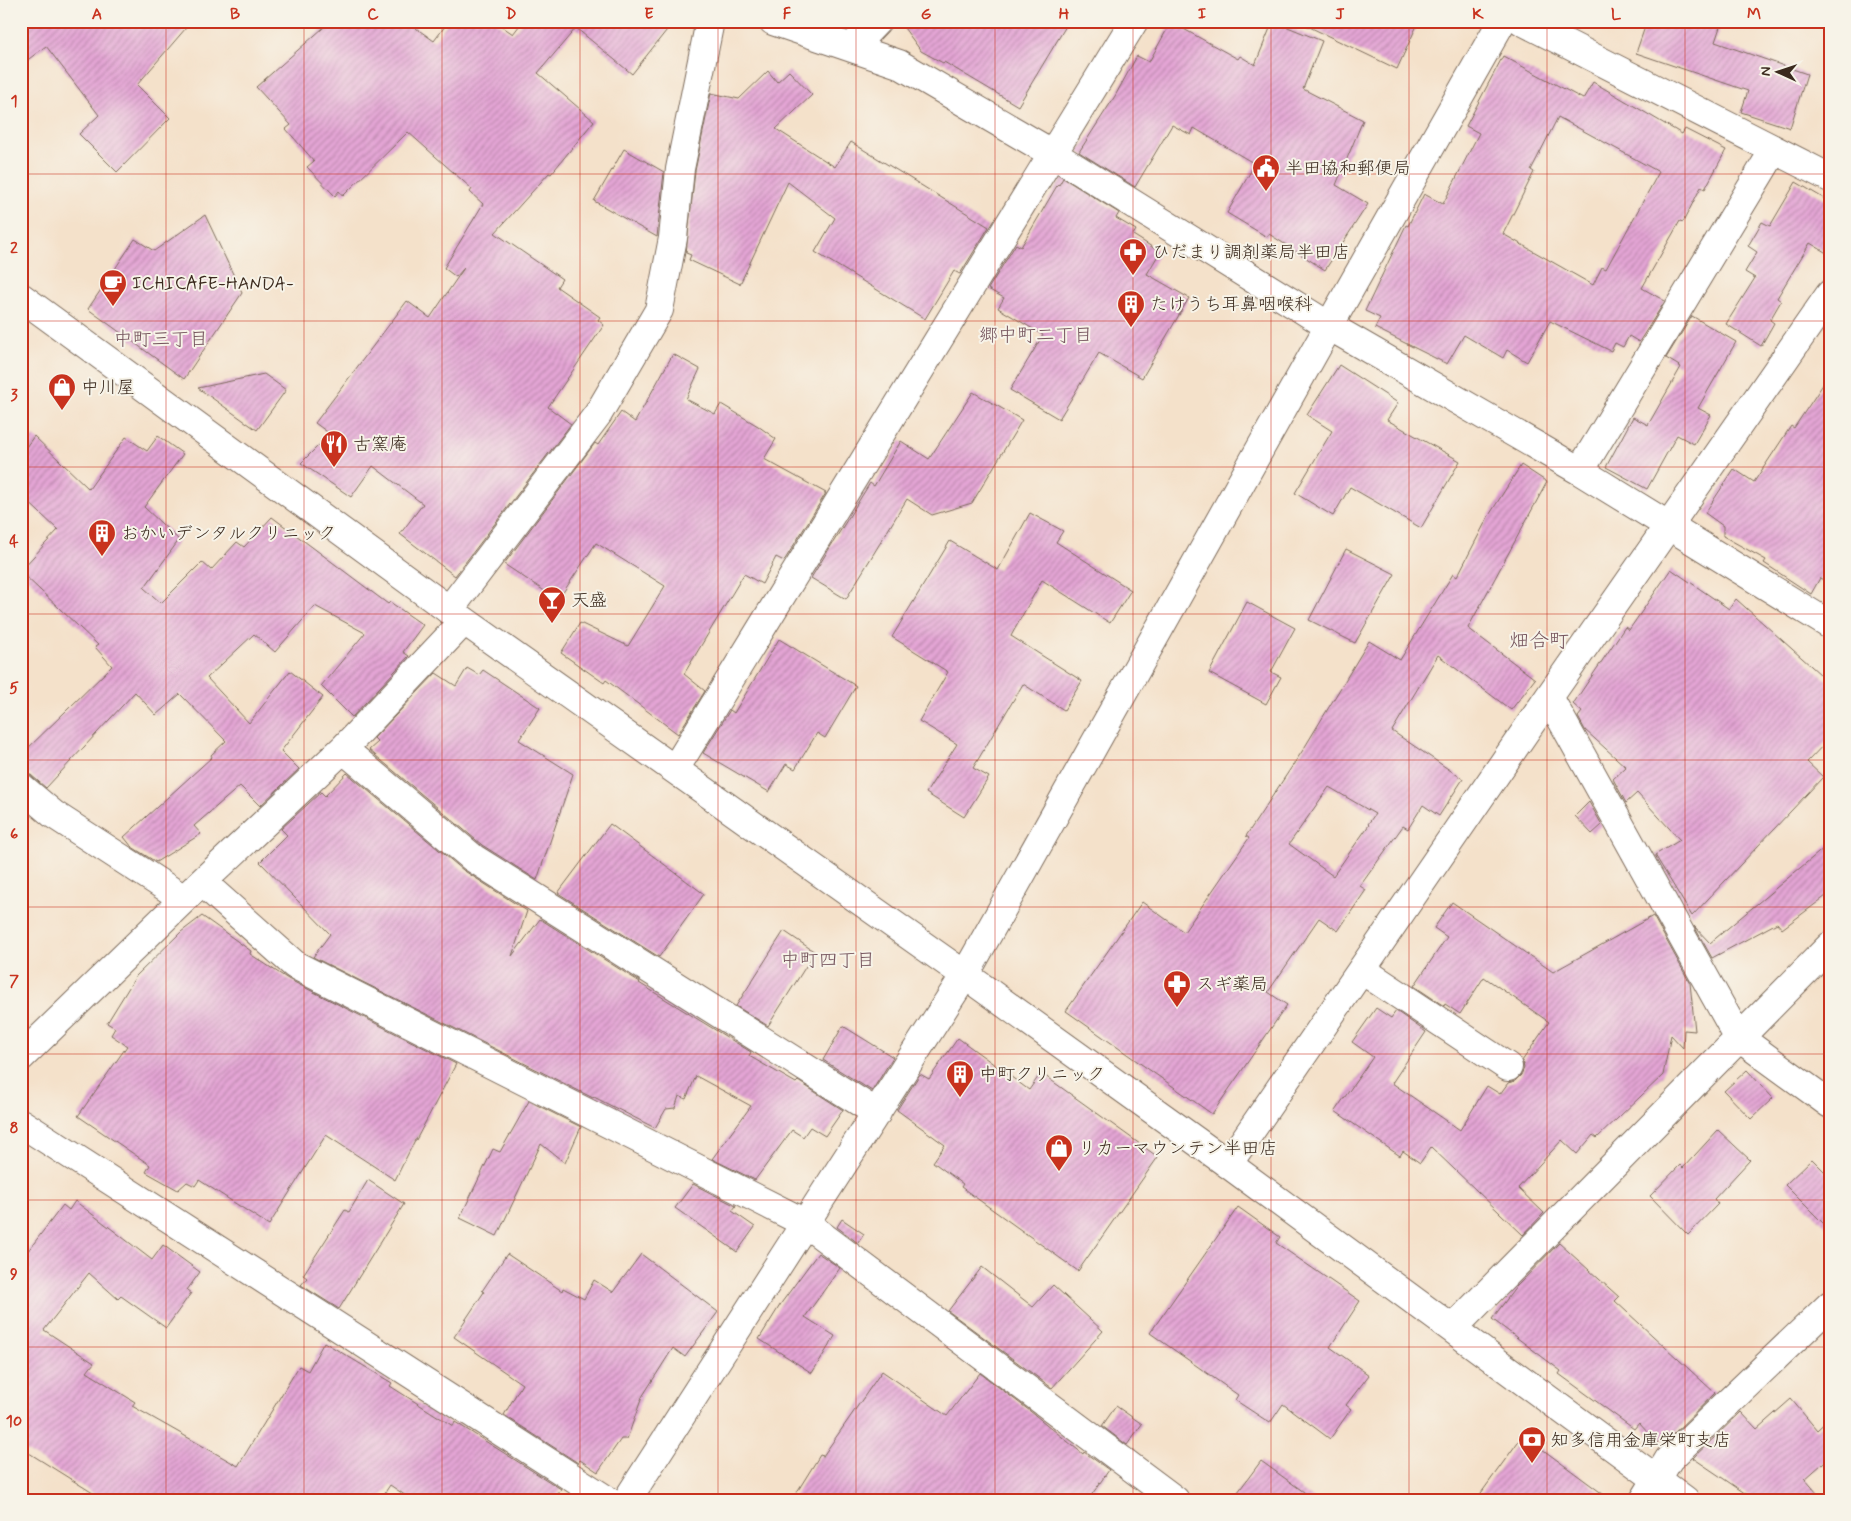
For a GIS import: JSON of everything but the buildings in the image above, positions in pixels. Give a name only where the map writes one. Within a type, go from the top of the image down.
[{"type":"street","points":[[21,1057],[343,749],[457,615],[598,414],[659,310],[673,238],[680,169],[710,21]]},
{"type":"street","points":[[773,21],[898,64],[1053,154],[1329,326],[1580,472],[1830,625]]},
{"type":"street","points":[[852,47],[877,21]]},
{"type":"street","points":[[675,769],[1134,21]]},
{"type":"street","points":[[627,1500],[965,975],[1502,21]]},
{"type":"street","points":[[1522,21],[1830,178]]},
{"type":"street","points":[[1580,472],[1774,150]]},
{"type":"street","points":[[1228,1164],[1549,697],[1830,294]]},
{"type":"street","points":[[21,296],[457,615],[965,975],[1453,1328],[1651,1490],[1685,1500]]},
{"type":"street","points":[[1549,697],[1738,1037],[1830,1104]]},
{"type":"street","points":[[343,749],[473,858],[877,1113]]},
{"type":"street","points":[[21,787],[53,814],[193,891],[295,965],[805,1223],[1174,1500]]},
{"type":"street","points":[[1453,1328],[1738,1037],[1830,946]]},
{"type":"street","points":[[1362,970],[1508,1067]]},
{"type":"street","points":[[21,1123],[607,1500]]},
{"type":"street","points":[[1651,1490],[1669,1459],[1830,1305]]},
{"type":"place","name":"半田協和郵便局","points":[[1266,192]]},
{"type":"place","name":"ひだまり調剤薬局半田店","points":[[1133,276]]},
{"type":"place","name":"ICHICAFE-HANDA-","points":[[113,307]]},
{"type":"place","name":"たけうち耳鼻咽喉科","points":[[1131,328]]},
{"type":"place","name":"中川屋","points":[[62,411]]},
{"type":"place","name":"古窯庵","points":[[334,468]]},
{"type":"place","name":"おかいデンタルクリニック","points":[[102,557]]},
{"type":"place","name":"天盛","points":[[552,624]]},
{"type":"place","name":"スギ薬局","points":[[1177,1008]]},
{"type":"place","name":"中町クリニック","points":[[960,1098]]},
{"type":"place","name":"リカーマウンテン半田店","points":[[1059,1172]]},
{"type":"place","name":"知多信用金庫栄町支店","points":[[1532,1464]]},
{"type":"district","name":"郷中町二丁目","points":[[1036,334]]},
{"type":"district","name":"中町三丁目","points":[[161,338]]},
{"type":"district","name":"畑合町","points":[[1539,640]]},
{"type":"district","name":"中町四丁目","points":[[828,959]]}]
